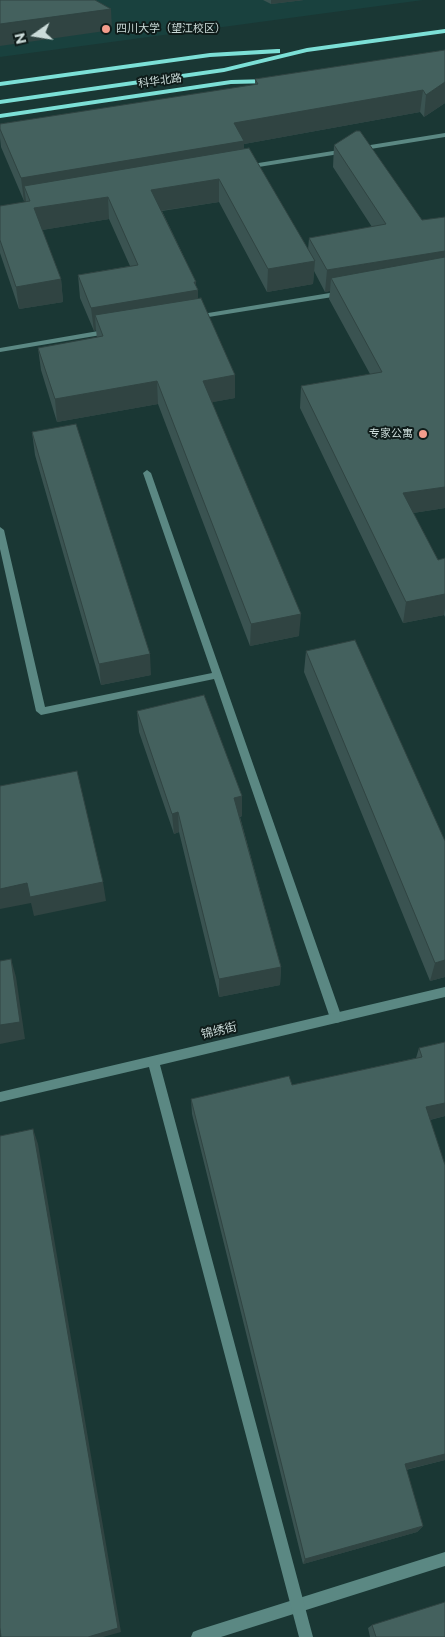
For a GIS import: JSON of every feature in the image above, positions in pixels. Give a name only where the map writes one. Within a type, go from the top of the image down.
[{"type":"main road","name":"科华北路","points":[[0,84],[210,55],[307,50],[445,31]]},
{"type":"main road","name":"科华北路","points":[[0,102],[224,70],[307,50]]},
{"type":"main road","name":"科华北路","points":[[0,116],[231,82],[278,80]]},
{"type":"street","points":[[241,168],[445,135]]},
{"type":"street","points":[[184,319],[348,292]]},
{"type":"street","points":[[0,350],[116,330]]},
{"type":"street","points":[[147,473],[336,1018]]},
{"type":"street","points":[[0,530],[41,711],[218,675]]},
{"type":"street","name":"锦绣街","points":[[0,1097],[445,992]]},
{"type":"street","points":[[153,1061],[306,1637]]},
{"type":"street","points":[[198,1637],[445,1559]]},
{"type":"shaded area","name":"四川大学（望江校区）","points":[[0,0],[423,0],[0,57]]},
{"type":"building","points":[[0,0],[95,0],[111,9],[0,24]]},
{"type":"building","points":[[445,50],[445,82],[426,95],[423,90],[234,123],[244,141],[21,178],[0,129],[0,124],[258,84],[255,79]]},
{"type":"building","points":[[356,131],[360,131],[422,220],[445,217],[445,251],[327,270],[309,238],[386,224],[334,145]]},
{"type":"building","points":[[249,148],[315,261],[268,269],[219,179],[151,190],[196,282],[194,282],[198,290],[91,308],[78,275],[138,265],[108,197],[34,208],[61,279],[16,287],[0,240],[0,206],[30,201],[24,186]]},
{"type":"building","points":[[445,257],[445,487],[403,493],[438,560],[445,558],[445,594],[406,602],[301,386],[382,372],[331,278]]},
{"type":"building","points":[[201,298],[235,375],[203,381],[301,614],[251,624],[157,381],[55,399],[38,348],[103,336],[95,315]]},
{"type":"building","points":[[76,424],[150,654],[99,664],[32,432]]},
{"type":"building","points":[[355,640],[445,841],[445,960],[435,963],[306,651]]},
{"type":"building","points":[[204,695],[242,796],[234,798],[281,967],[219,979],[178,812],[172,814],[137,711]]},
{"type":"building","points":[[77,771],[103,882],[30,897],[27,883],[0,889],[0,786]]},
{"type":"building","points":[[11,959],[20,1022],[0,1025],[0,961]]},
{"type":"building","points":[[445,1042],[445,1103],[426,1107],[445,1165],[445,1454],[405,1464],[423,1526],[305,1559],[191,1099],[289,1076],[292,1085],[422,1057],[419,1048]]},
{"type":"building","points":[[33,1129],[118,1628],[88,1637],[1,1637],[0,1628],[0,1136]]},
{"type":"building","points":[[445,1602],[445,1637],[376,1637],[372,1625]]},
{"type":"place","name":"四川大学（望江校区）","points":[[106,29]]},
{"type":"place","name":"专家公寓","points":[[423,434]]}]
